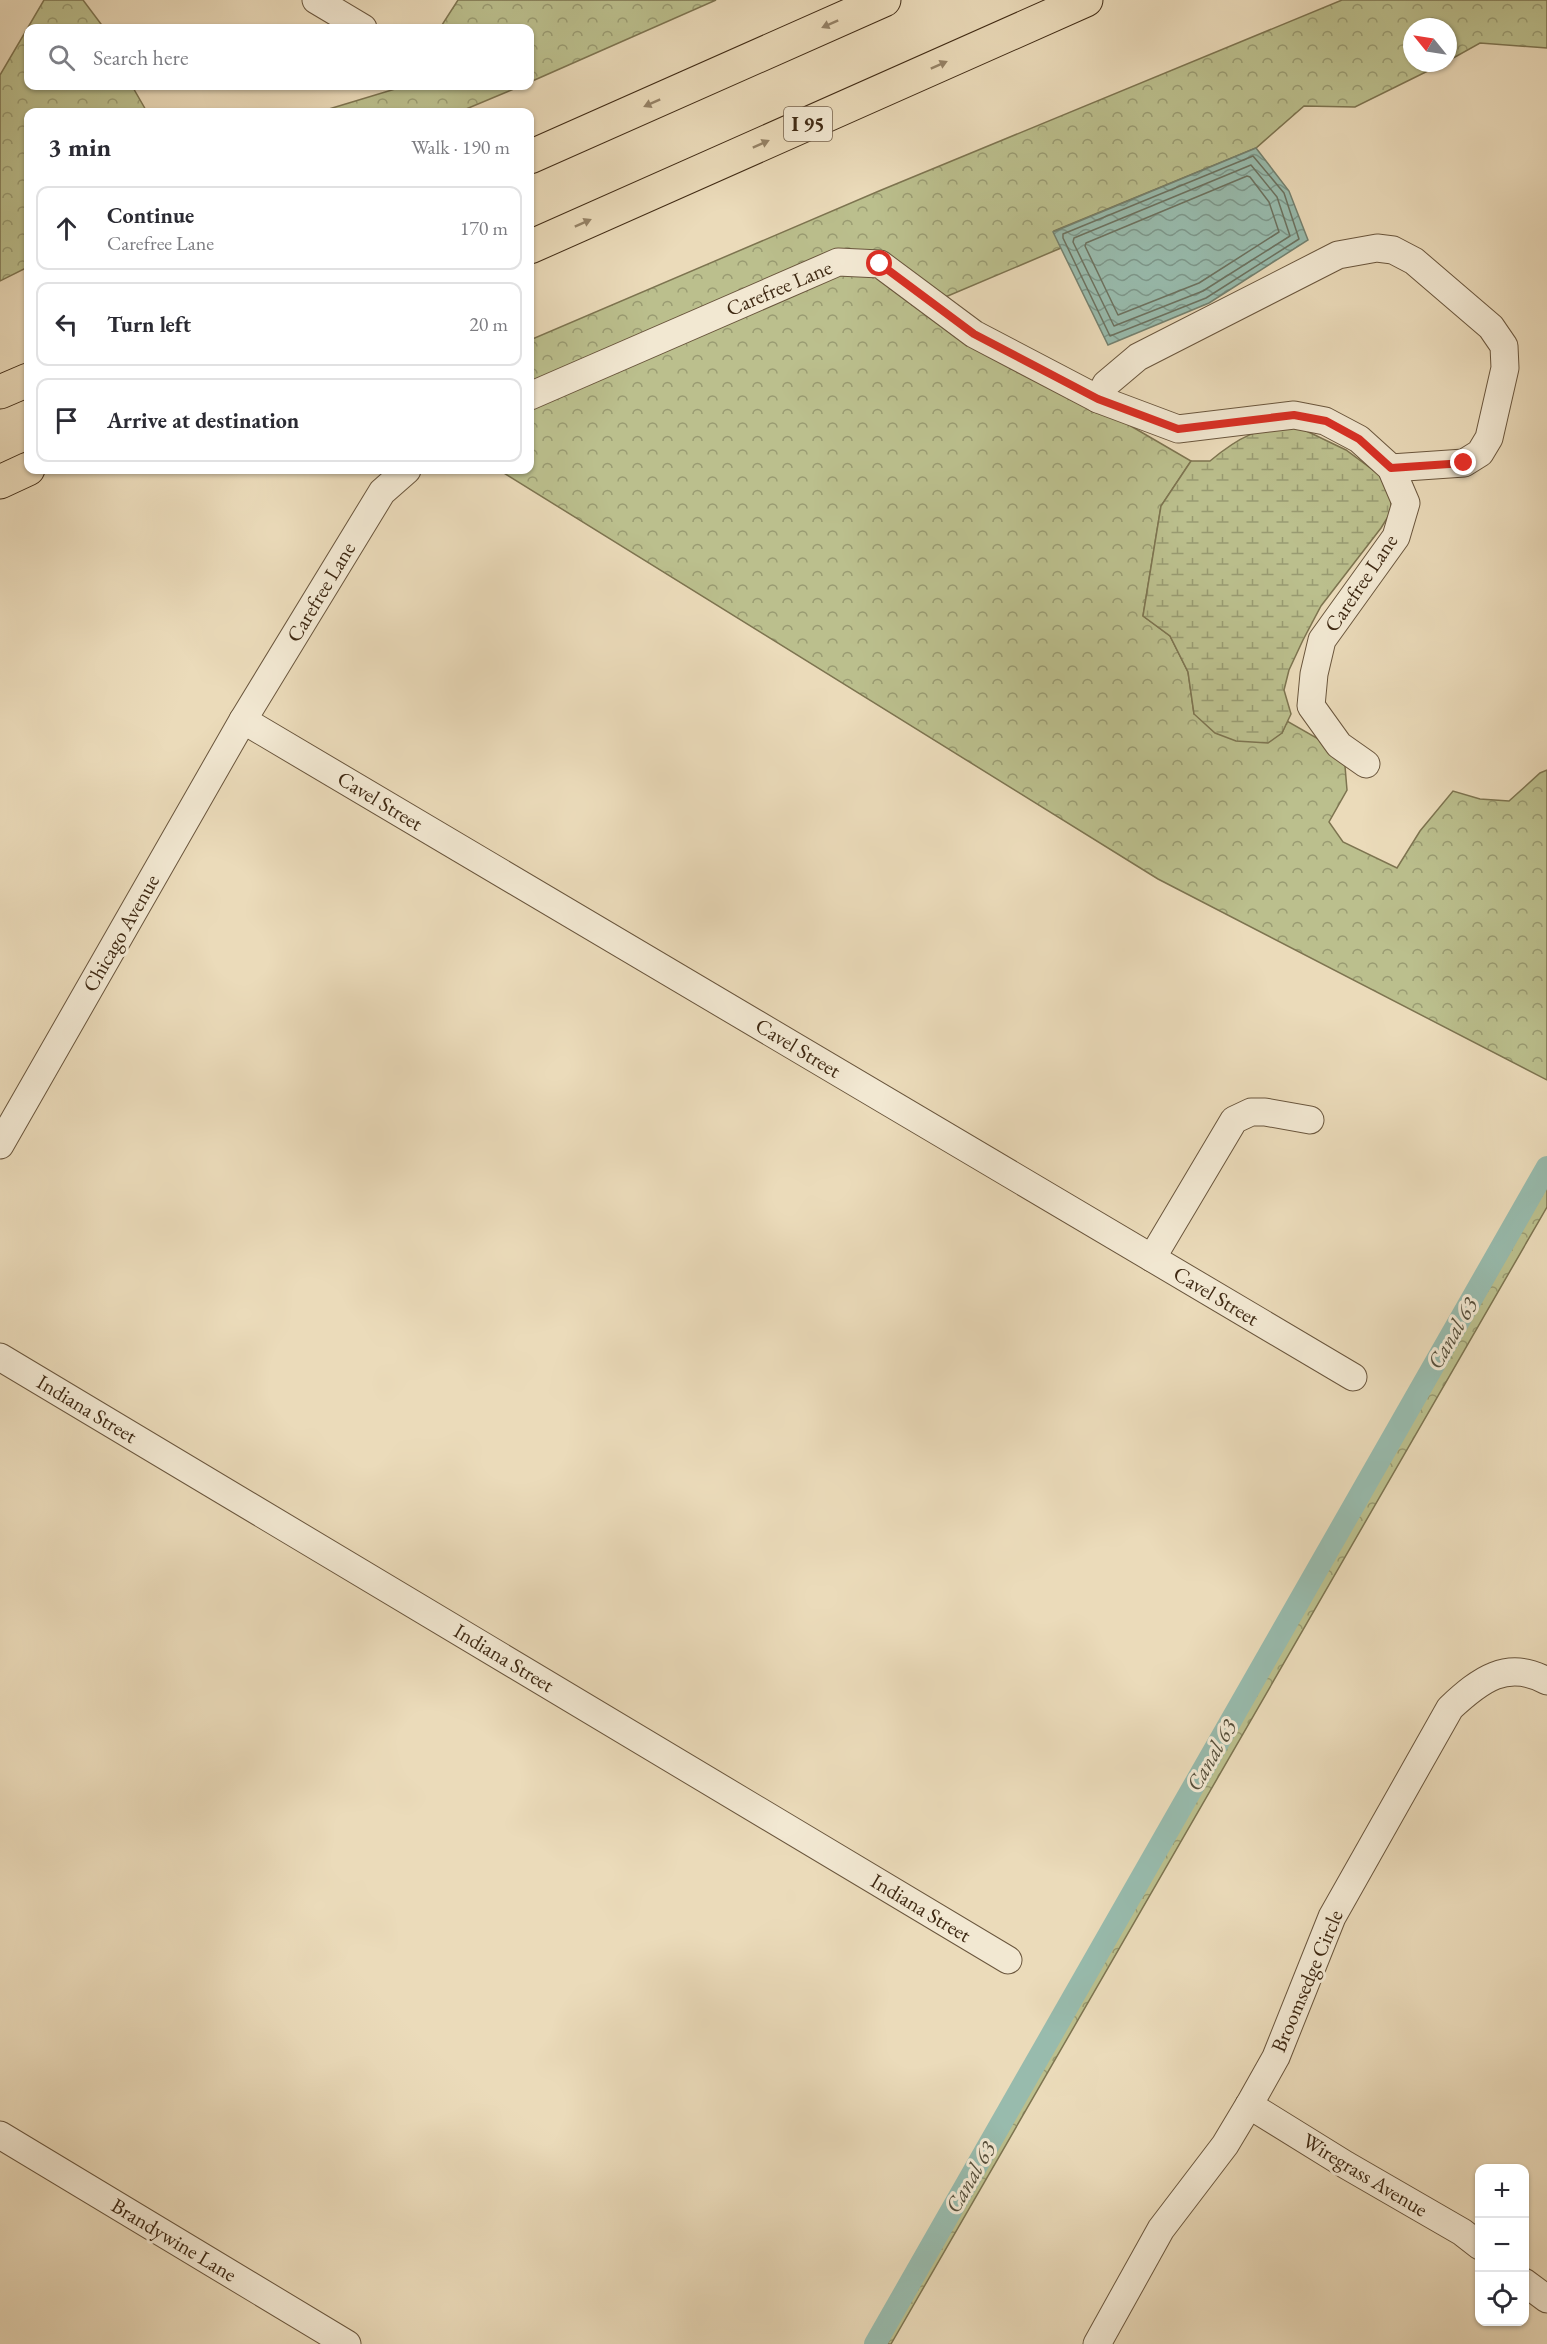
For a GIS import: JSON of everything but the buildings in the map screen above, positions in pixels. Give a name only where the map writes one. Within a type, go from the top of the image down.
[{"type":"highway","points":[[534,155],[884,0]]},
{"type":"highway","name":"I 95","points":[[534,245],[1086,0]]},
{"type":"highway","points":[[0,392],[24,382]]},
{"type":"highway","points":[[0,482],[24,472]]},
{"type":"street","points":[[316,0],[356,24]]},
{"type":"street","points":[[1098,399],[1106,384],[1138,357],[1338,255],[1377,248],[1394,250],[1414,261],[1491,327],[1504,346],[1505,368],[1489,438],[1480,453],[1464,463],[1391,468]]},
{"type":"street","name":"Carefree Lane","points":[[534,394],[838,262],[880,264],[974,334],[1098,399],[1178,429],[1294,415],[1326,421],[1359,439],[1391,468],[1406,503],[1396,537],[1322,640],[1314,674],[1311,706],[1339,745],[1366,764]]},
{"type":"street","name":"Carefree Lane","points":[[243,720],[382,492],[402,474]]},
{"type":"street","name":"Chicago Avenue","points":[[0,1145],[243,720]]},
{"type":"street","name":"Cavel Street","points":[[243,720],[1353,1377]]},
{"type":"street","points":[[1152,1258],[1234,1120],[1251,1112],[1265,1112],[1310,1120]]},
{"type":"street","name":"Indiana Street","points":[[0,1357],[1008,1960]]},
{"type":"street","name":"Broomsedge Circle","points":[[1097,2344],[1161,2229],[1225,2145],[1276,2057],[1332,1917],[1450,1708],[1470,1689],[1499,1672],[1532,1672],[1547,1681]]},
{"type":"street","name":"Wiregrass Avenue","points":[[1249,2105],[1462,2232],[1475,2243]]},
{"type":"street","name":"Brandywine Lane","points":[[0,2135],[347,2344]]},
{"type":"street","points":[[1529,2286],[1547,2299]]},
{"type":"green space","points":[[44,0],[83,0],[101,24],[30,24]]},
{"type":"green space","points":[[458,0],[716,0],[534,80],[534,24],[443,24]]},
{"type":"green space","points":[[1342,0],[1547,0],[1547,48],[1480,43],[1457,56],[1457,18],[1403,18],[1403,72],[1426,72],[1355,107],[1304,106],[1256,148],[1054,231],[1061,248],[943,298],[1093,404],[1191,461],[1161,506],[1143,616],[1170,636],[1188,672],[1194,714],[1282,733],[1287,721],[1329,745],[1345,766],[1347,790],[1329,822],[1343,842],[1397,868],[1420,831],[1453,791],[1480,799],[1509,801],[1540,773],[1547,770],[1547,1080],[1158,879],[505,474],[534,474],[534,338],[879,191]]},
{"type":"green space","points":[[24,34],[24,90],[134,90],[145,108],[24,108],[24,269],[0,281],[0,75]]},
{"type":"green space","points":[[392,90],[511,90],[469,108],[332,108]]},
{"type":"green space","points":[[1296,426],[1346,450],[1381,476],[1391,494],[1391,512],[1321,606],[1303,640],[1289,670],[1284,690],[1291,714],[1282,733],[1268,743],[1236,741],[1215,733],[1194,714],[1188,672],[1170,636],[1143,616],[1161,506],[1191,461],[1210,461],[1240,439],[1260,431]]},
{"type":"green space","points":[[1547,1167],[1547,1207],[891,2344],[874,2344]]},
{"type":"water","points":[[1256,148],[1289,191],[1308,240],[1209,303],[1108,345],[1053,232]]},
{"type":"waterway","name":"Canal 63","points":[[875,2344],[1547,1167]]},
{"type":"route","points":[[880,264],[974,334],[1098,399],[1178,429],[1235,420],[1294,415],[1326,421],[1359,439],[1391,468],[1464,463]]}]
